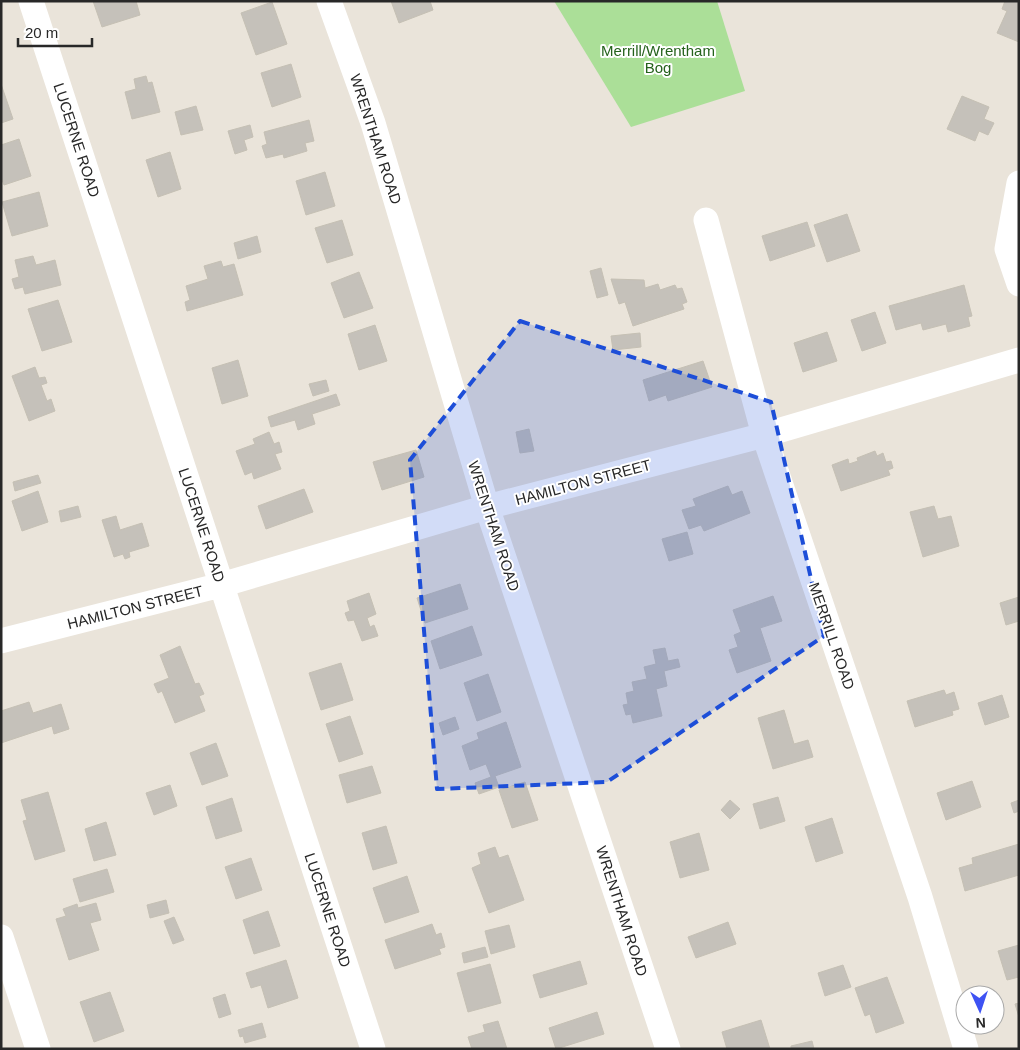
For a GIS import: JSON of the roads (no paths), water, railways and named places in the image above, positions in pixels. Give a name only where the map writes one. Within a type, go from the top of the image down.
[{"type":"street","name":"LUCERNE ROAD","points":[[31,1],[373,1049]]},
{"type":"street","name":"WRENTHAM ROAD","points":[[329,1],[373,123],[487,508],[668,1049]]},
{"type":"street","points":[[1019,183],[1007,249],[1019,284]]},
{"type":"street","name":"MERRILL ROAD","points":[[706,220],[764,435],[920,897],[966,1049]]},
{"type":"street","name":"HAMILTON STREET","points":[[1,641],[221,585],[487,508],[764,435],[1019,360]]},
{"type":"street","points":[[1,936],[38,1049]]},
{"type":"park label","name":"Merrill/Wrentham Bog","points":[[658,58]]}]
